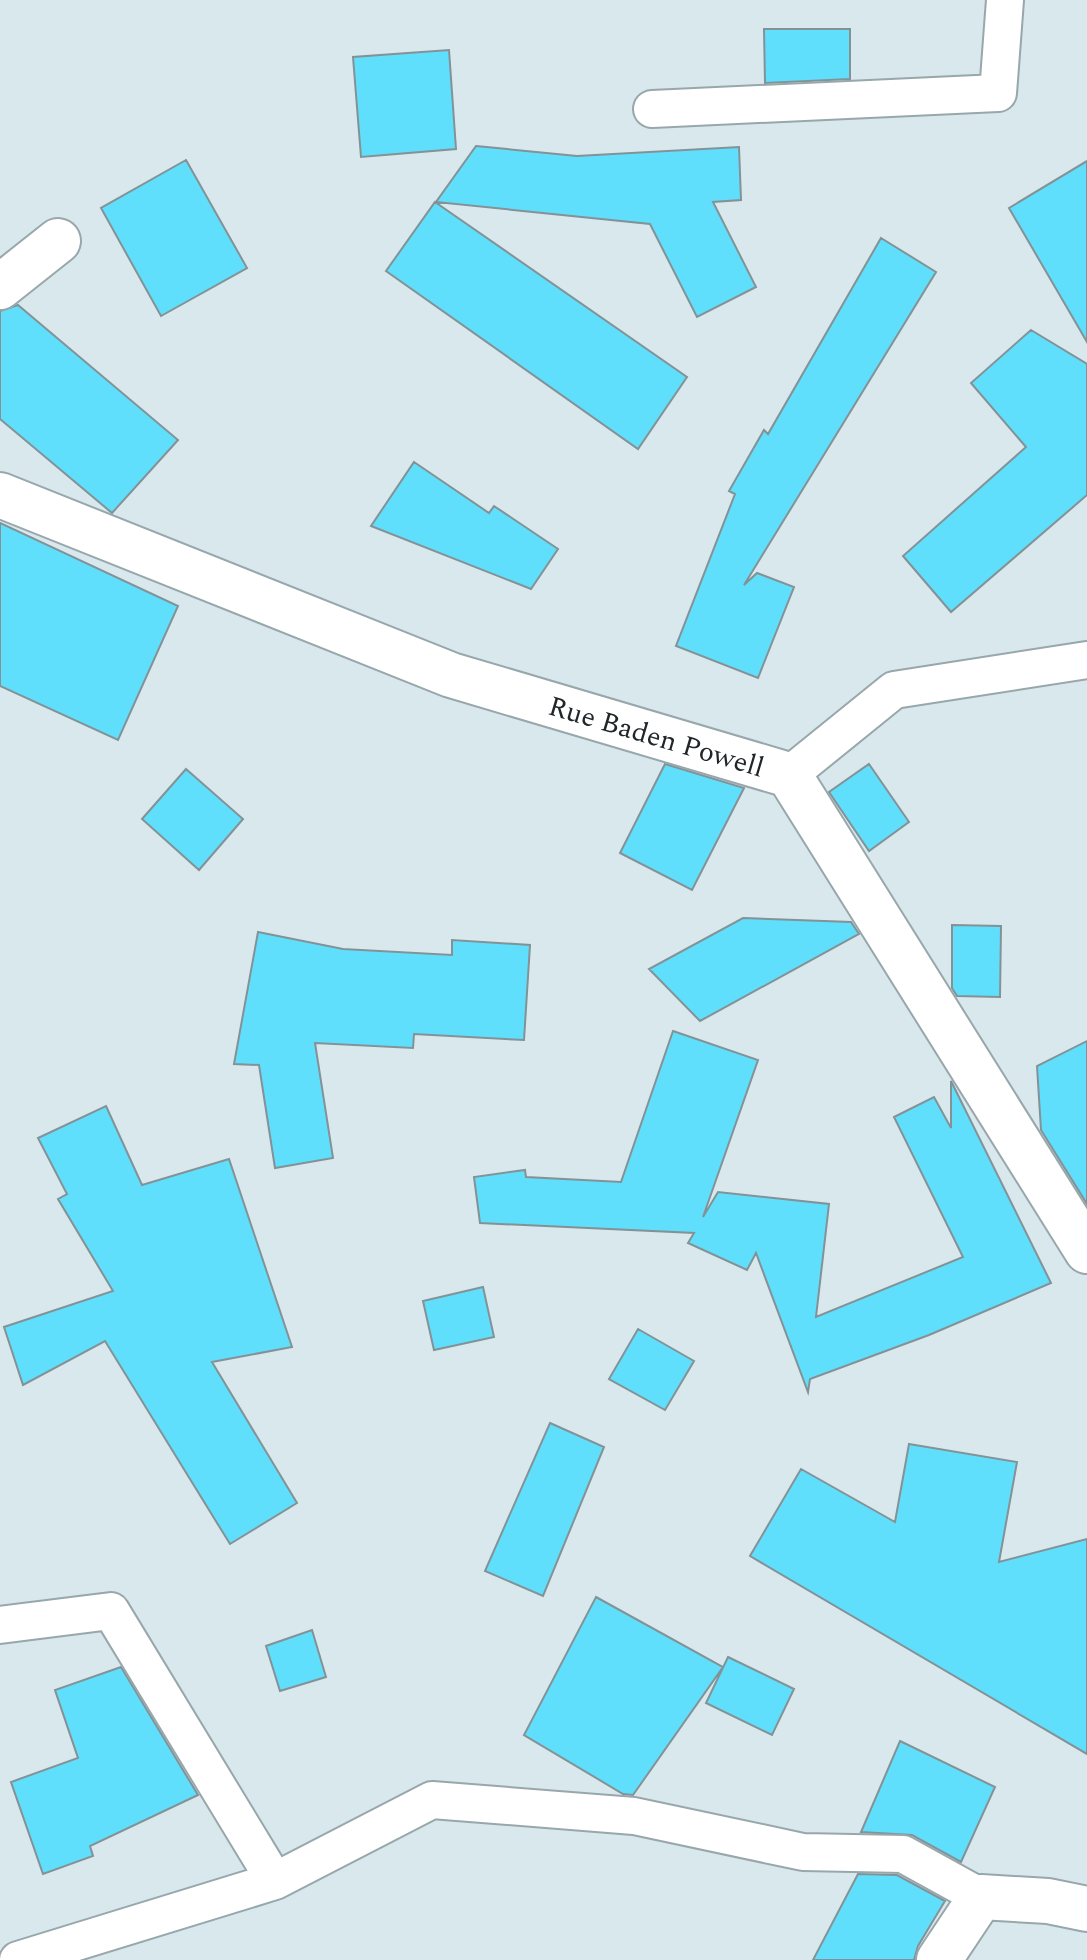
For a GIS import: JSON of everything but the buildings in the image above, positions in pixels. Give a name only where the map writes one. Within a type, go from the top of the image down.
[{"type":"street","points":[[0,287],[58,241]]},
{"type":"street","name":"Rue Baden Powell","points":[[0,495],[451,675],[789,775],[1087,1251]]},
{"type":"street","points":[[939,1960],[981,1897],[1048,1901],[1087,1909]]},
{"type":"lane","points":[[652,109],[998,93],[1005,0]]},
{"type":"lane","points":[[789,775],[894,690],[1087,660]]},
{"type":"lane","points":[[0,1625],[111,1611],[275,1881]]},
{"type":"lane","points":[[18,1960],[275,1881],[432,1800],[634,1816],[803,1852],[903,1854],[981,1897]]}]
